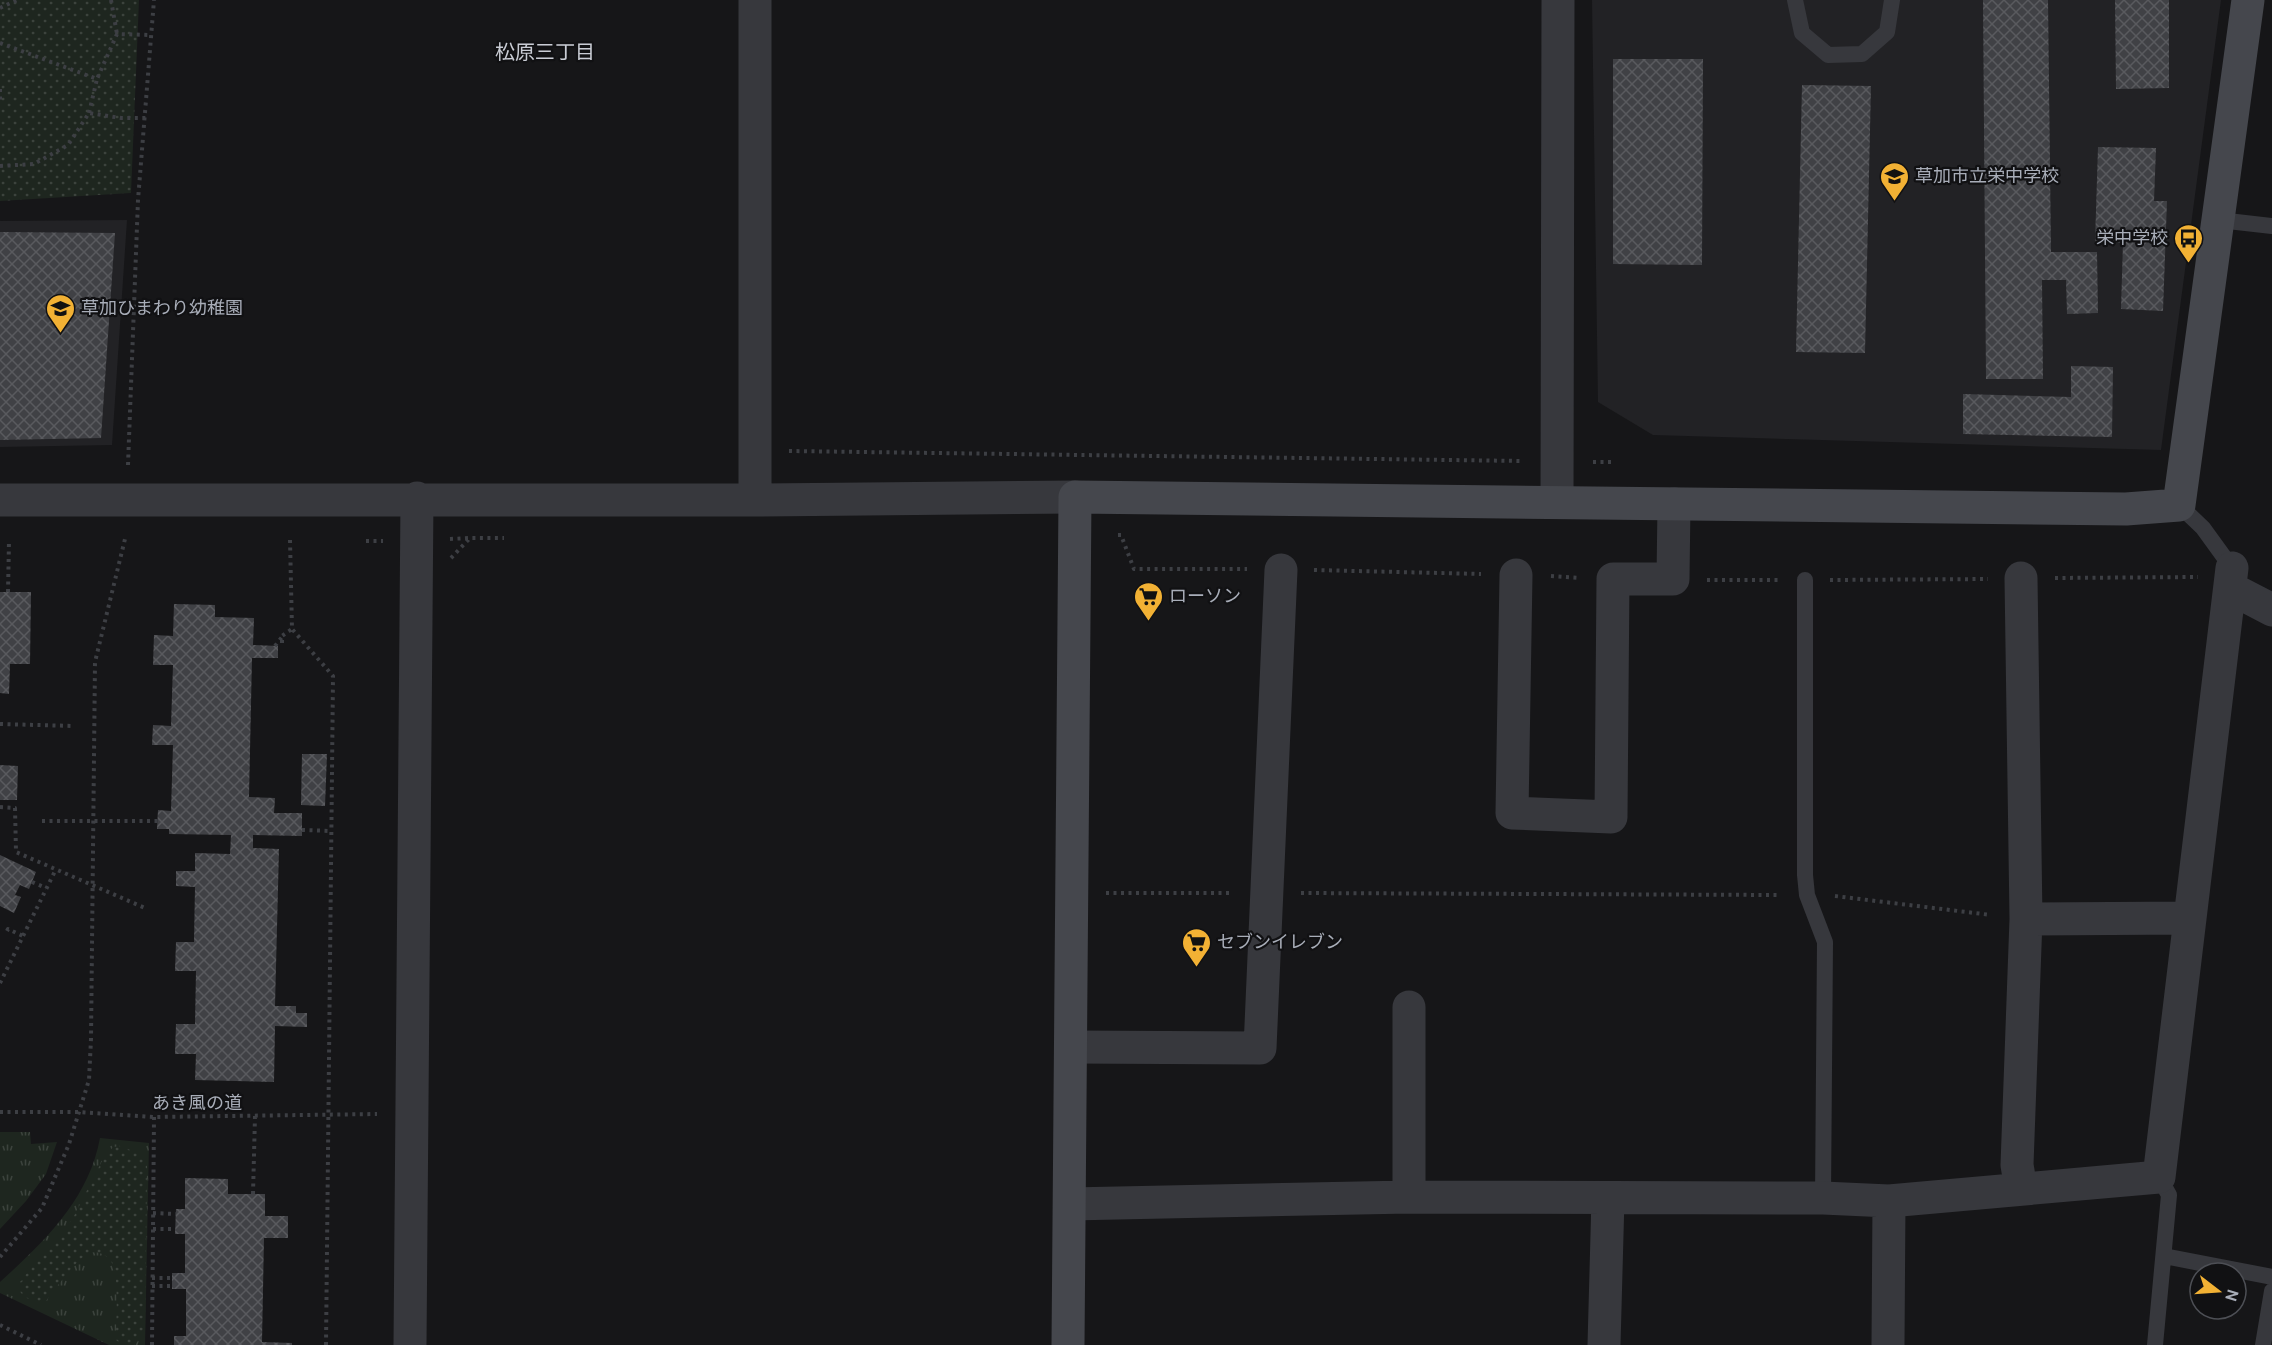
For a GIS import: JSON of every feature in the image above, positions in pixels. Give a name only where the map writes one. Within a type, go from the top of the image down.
[{"type":"street","points":[[754,0],[754,500]]},
{"type":"street","points":[[1557,502],[1558,0]]},
{"type":"street","points":[[0,500],[417,498],[754,500],[1075,497],[2126,509],[2180,505],[2248,0]]},
{"type":"street","points":[[1068,1345],[1075,497]]},
{"type":"street","points":[[410,1345],[417,498]]},
{"type":"street","points":[[1516,575],[1512,813],[1611,817],[1613,579],[1673,579],[1674,504]]},
{"type":"street","points":[[1071,1047],[1260,1048],[1281,570]]},
{"type":"street","points":[[2021,578],[2026,919],[2017,1165],[2021,1189]]},
{"type":"street","points":[[2231,578],[2272,610]]},
{"type":"street","points":[[1070,1204],[1409,1197],[1822,1198],[1889,1202],[2159,1177],[2231,578]]},
{"type":"street","points":[[2026,919],[2190,918]]},
{"type":"street","points":[[1409,1007],[1409,1197]]},
{"type":"street","points":[[1604,1345],[1608,1198]]},
{"type":"street","points":[[1888,1345],[1889,1202]]},
{"type":"lane","points":[[1795,0],[1802,33],[1828,55],[1862,54],[1887,32],[1892,0]]},
{"type":"lane","points":[[2219,220],[2272,226]]},
{"type":"lane","points":[[2180,505],[2203,528],[2231,578]]},
{"type":"lane","points":[[1805,580],[1805,875],[1807,895],[1825,942],[1822,1198]]},
{"type":"lane","points":[[2155,1345],[2169,1195],[2159,1177]]},
{"type":"lane","points":[[2164,1256],[2272,1277]]},
{"type":"lane","points":[[2263,1345],[2272,1291]]},
{"type":"path","points":[[0,8],[17,0]]},
{"type":"path","points":[[0,166],[34,164],[68,145],[89,112],[97,79],[117,34],[111,0]]},
{"type":"path","points":[[128,470],[138,200],[154,0]]},
{"type":"path","points":[[117,34],[151,35]]},
{"type":"path","points":[[0,43],[97,79]]},
{"type":"path","points":[[0,89],[0,102]]},
{"type":"path","points":[[89,112],[120,118],[146,118]]},
{"type":"path","points":[[782,451],[1611,462]]},
{"type":"path","points":[[448,562],[470,538],[505,538]]},
{"type":"path","points":[[0,1257],[42,1208],[69,1144],[89,1080],[92,1039],[95,662],[125,539]]},
{"type":"path","points":[[290,540],[292,629],[333,676],[326,1345]]},
{"type":"path","points":[[8,592],[9,541]]},
{"type":"path","points":[[275,646],[282,636],[292,629]]},
{"type":"path","points":[[282,636],[282,643]]},
{"type":"path","points":[[0,724],[75,726]]},
{"type":"path","points":[[0,807],[15,807],[16,852],[145,908]]},
{"type":"path","points":[[42,821],[158,821]]},
{"type":"path","points":[[302,830],[331,831]]},
{"type":"path","points":[[0,983],[56,869]]},
{"type":"path","points":[[32,882],[46,888]]},
{"type":"path","points":[[1072,892],[1824,895],[2026,919]]},
{"type":"path","points":[[7,931],[8,929],[23,936]]},
{"type":"path","name":"あき風の道","points":[[0,1112],[79,1112],[154,1117],[384,1114]]},
{"type":"path","points":[[253,1194],[255,1116]]},
{"type":"path","points":[[152,1345],[154,1117]]},
{"type":"path","points":[[153,1213],[176,1214]]},
{"type":"path","points":[[153,1229],[175,1229]]},
{"type":"path","points":[[152,1278],[172,1278]]},
{"type":"path","points":[[152,1286],[172,1286]]},
{"type":"path","points":[[0,1325],[41,1345]]},
{"type":"shaded area","name":"草加市立栄中学校","points":[[1592,0],[2221,0],[2161,450],[1653,435],[1598,402]]},
{"type":"shaded area","name":"草加ひまわり幼稚園","points":[[127,220],[112,445],[0,447],[0,221]]},
{"type":"green space","points":[[0,0],[139,0],[131,193],[0,201]]},
{"type":"green space","points":[[0,1132],[30,1132],[31,1144],[57,1142],[46,1174],[26,1201],[0,1229]]},
{"type":"green space","points":[[100,1138],[149,1143],[145,1345],[109,1345],[0,1293],[0,1282],[48,1235],[75,1200],[86,1181]]},
{"type":"green space","points":[[121,1146],[139,1154],[147,1166],[145,1334],[134,1345],[123,1345],[116,1340],[115,1272],[112,1262],[104,1255],[93,1252],[85,1255],[46,1301],[30,1299],[18,1288],[23,1278],[72,1220],[103,1159],[113,1147]]},
{"type":"building","points":[[1983,0],[2048,0],[2051,252],[2097,252],[2098,313],[2067,314],[2066,280],[2042,280],[2043,379],[1986,379]]},
{"type":"building","points":[[2115,0],[2169,0],[2169,88],[2116,89]]},
{"type":"building","points":[[1613,59],[1703,59],[1702,265],[1613,264]]},
{"type":"building","points":[[1802,85],[1871,86],[1865,353],[1796,352]]},
{"type":"building","points":[[2098,147],[2156,148],[2154,201],[2167,201],[2163,311],[2121,309],[2123,243],[2095,242]]},
{"type":"building","name":"草加ひまわり幼稚園","points":[[0,232],[115,233],[101,438],[0,440]]},
{"type":"building","points":[[2071,366],[2113,367],[2112,437],[1963,434],[1963,394],[2071,397]]},
{"type":"building","points":[[0,592],[31,592],[30,664],[10,664],[9,694],[0,693]]},
{"type":"building","points":[[174,604],[215,605],[215,617],[254,618],[253,645],[278,646],[278,658],[252,658],[249,797],[275,798],[274,813],[302,813],[302,836],[253,835],[253,848],[279,849],[275,1006],[296,1006],[296,1013],[307,1013],[307,1027],[275,1026],[274,1082],[195,1080],[196,1054],[175,1054],[176,1024],[195,1024],[196,971],[175,971],[176,942],[194,942],[195,887],[176,886],[176,871],[195,871],[195,853],[230,854],[231,835],[169,834],[169,829],[157,829],[158,810],[171,811],[173,745],[152,745],[153,725],[171,726],[173,665],[153,665],[154,635],[173,636]]},
{"type":"building","points":[[302,754],[327,754],[325,806],[301,805]]},
{"type":"building","points":[[0,765],[18,766],[17,800],[0,800]]},
{"type":"building","points":[[0,855],[36,872],[29,889],[20,885],[15,895],[21,897],[14,913],[0,906]]},
{"type":"building","points":[[185,1178],[228,1179],[228,1194],[265,1194],[265,1216],[288,1216],[288,1238],[264,1238],[262,1342],[292,1343],[292,1345],[174,1345],[174,1336],[186,1336],[186,1289],[172,1289],[172,1273],[185,1273],[185,1234],[175,1234],[176,1209],[185,1209]]},
{"type":"place","name":"草加市立栄中学校","points":[[1894,202]]},
{"type":"place","name":"栄中学校","points":[[2189,264]]},
{"type":"place","name":"草加ひまわり幼稚園","points":[[60,334]]},
{"type":"place","name":"ローソン","points":[[1148,622]]},
{"type":"place","name":"セブンイレブン","points":[[1196,968]]},
{"type":"district","name":"松原三丁目","points":[[545,52]]}]
